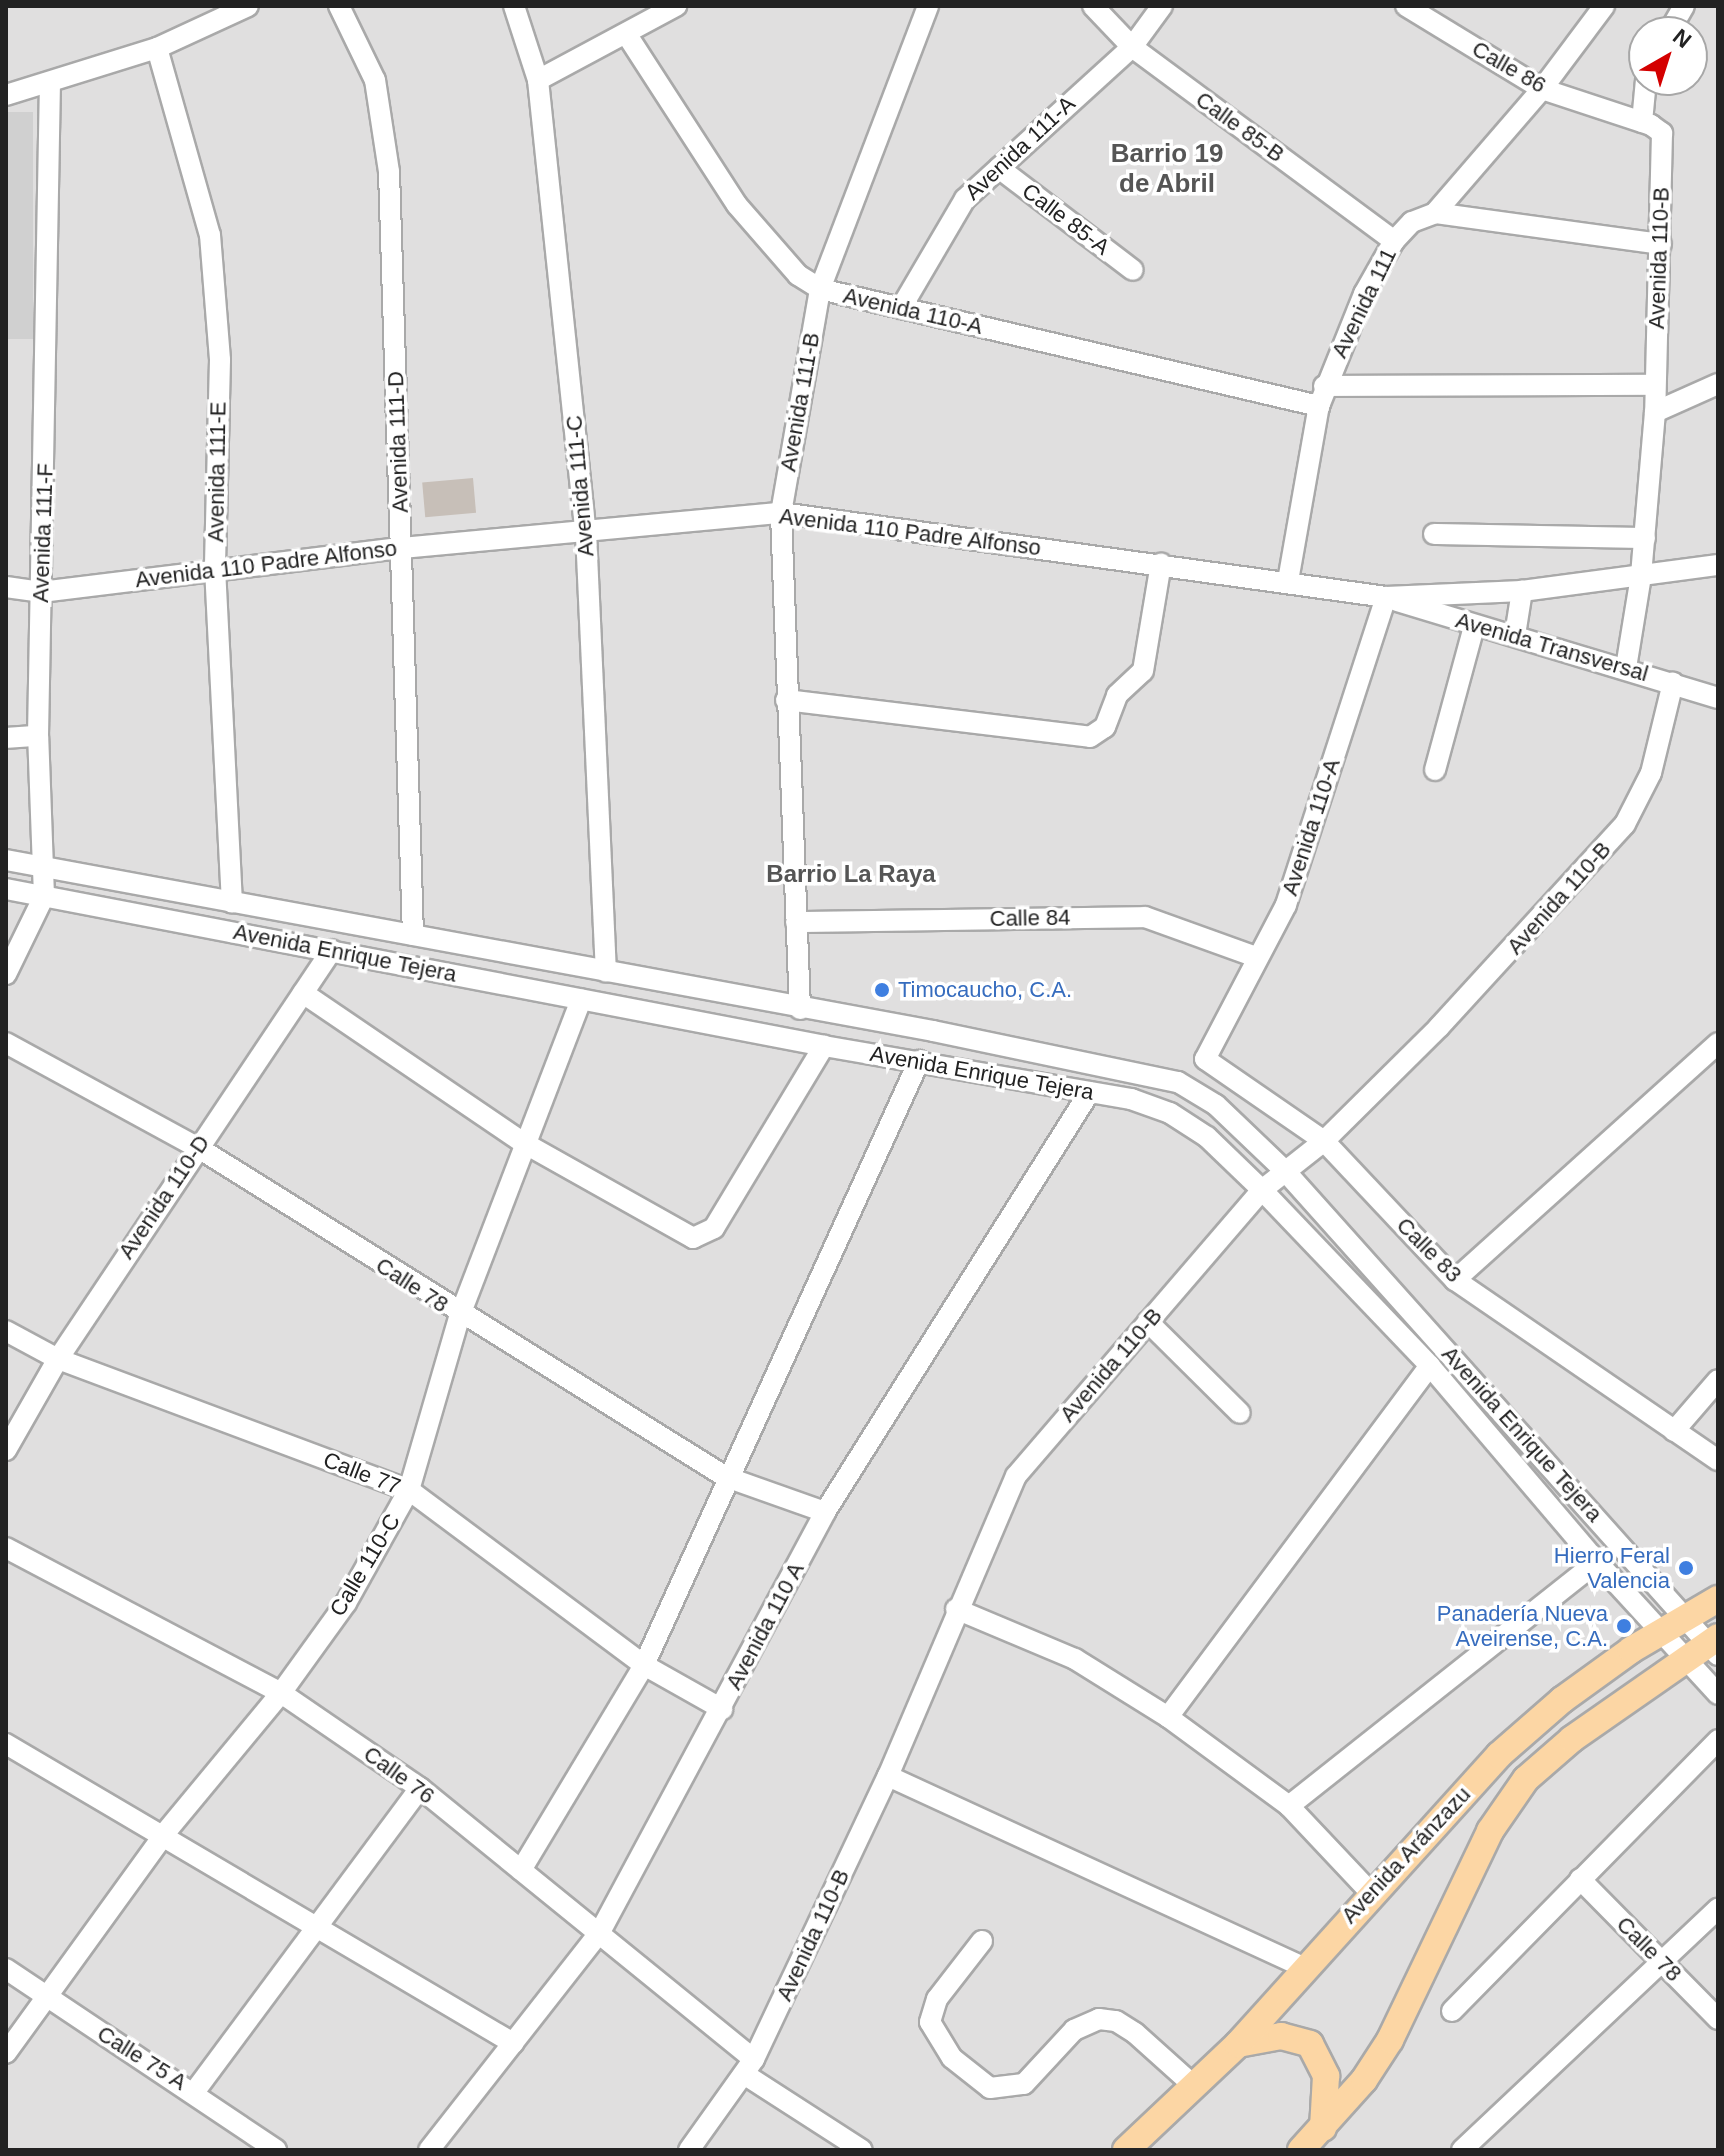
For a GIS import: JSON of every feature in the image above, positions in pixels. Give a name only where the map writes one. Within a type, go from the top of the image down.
[{"type":"main road","name":"Avenida Aránzazu","points":[[1126,2150],[1238,2044],[1370,1892],[1499,1755],[1562,1700],[1659,1630],[1718,1599]]},
{"type":"main road","name":"Avenida Aránzazu","points":[[1301,2150],[1323,2128],[1390,2040],[1490,1831],[1526,1779],[1684,1657],[1714,1645]]},
{"type":"main road","points":[[1238,2044],[1281,2036],[1310,2044],[1326,2076],[1323,2128]]},
{"type":"street","points":[[6,95],[157,48],[248,6]]},
{"type":"street","name":"Avenida 111-D","points":[[339,6],[375,80],[385,132],[413,935]]},
{"type":"street","name":"Avenida 111-C","points":[[514,6],[538,80],[586,533],[606,972]]},
{"type":"street","points":[[538,80],[627,35],[676,6]]},
{"type":"street","name":"Avenida 111-B","points":[[800,1009],[781,513],[820,289],[928,6]]},
{"type":"street","name":"Calle 85-B","points":[[1093,6],[1132,47],[1394,241]]},
{"type":"street","name":"Avenida 111-A","points":[[901,308],[958,207],[1132,47],[1162,6]]},
{"type":"street","name":"Calle 86","points":[[1406,6],[1542,89],[1642,122],[1662,133]]},
{"type":"street","name":"Avenida 111","points":[[1288,581],[1321,396],[1394,241],[1412,222],[1435,213],[1542,89],[1604,6]]},
{"type":"street","name":"Avenida 110-A","points":[[627,35],[737,205],[798,275],[820,289],[1321,396],[1655,385]]},
{"type":"street","name":"Avenida 111-E","points":[[157,48],[210,235],[220,360],[215,568],[232,903]]},
{"type":"street","name":"Avenida 111-F","points":[[6,974],[44,896],[38,736],[50,83]]},
{"type":"street","points":[[1642,122],[1644,96]]},
{"type":"street","name":"Avenida 110-B","points":[[1626,668],[1641,576],[1655,412],[1662,133]]},
{"type":"street","name":"Calle 85-A","points":[[999,168],[1133,270]]},
{"type":"street","points":[[1435,213],[1661,244]]},
{"type":"street","points":[[1655,412],[1718,384]]},
{"type":"street","name":"Avenida 110 Padre Alfonso","points":[[6,587],[41,592],[215,568],[401,548],[781,513],[1386,597],[1522,591],[1718,565]]},
{"type":"street","points":[[1434,534],[1645,538]]},
{"type":"street","points":[[786,700],[1090,737],[1105,727],[1117,695],[1143,671],[1161,564]]},
{"type":"street","points":[[1515,635],[1522,591]]},
{"type":"street","name":"Avenida 110-A","points":[[1208,1045],[1286,905],[1386,597]]},
{"type":"street","name":"Avenida Transversal","points":[[1386,597],[1718,698]]},
{"type":"street","points":[[1435,770],[1474,626]]},
{"type":"street","name":"Avenida 110-B","points":[[689,2150],[749,2066],[888,1776],[956,1609],[1016,1476],[1262,1190],[1324,1141],[1449,1017],[1625,824],[1651,773],[1673,683]]},
{"type":"street","points":[[6,738],[38,736]]},
{"type":"street","name":"Avenida Enrique Tejera","points":[[6,860],[1178,1082],[1216,1105],[1286,1172],[1714,1645]]},
{"type":"street","name":"Avenida Enrique Tejera","points":[[6,889],[824,1046],[1089,1092],[1170,1113],[1207,1137],[1262,1190],[1430,1366],[1597,1562],[1718,1694]]},
{"type":"street","name":"Calle 84","points":[[796,922],[1145,917],[1256,957]]},
{"type":"street","name":"Avenida 110-D","points":[[6,1450],[58,1359],[197,1147],[332,950]]},
{"type":"street","points":[[303,993],[524,1143],[679,1234],[705,1236],[824,1046]]},
{"type":"street","name":"Calle 110-C","points":[[6,2053],[49,2000],[165,1833],[281,1693],[346,1603],[409,1490],[460,1315],[581,999]]},
{"type":"street","name":"Calle 78","points":[[6,1043],[197,1147],[460,1315],[726,1477],[825,1512]]},
{"type":"street","points":[[1455,1280],[1718,1043]]},
{"type":"street","name":"Calle 83","points":[[1208,1045],[1209,1064],[1324,1141],[1455,1280],[1718,1460]]},
{"type":"street","points":[[521,1870],[644,1665],[726,1477],[919,1061]]},
{"type":"street","name":"Avenida 110 A","points":[[429,2150],[600,1932],[825,1512],[1089,1092]]},
{"type":"street","points":[[1148,1322],[1240,1413]]},
{"type":"street","name":"Calle 77","points":[[6,1331],[58,1359],[409,1490],[644,1665],[722,1709]]},
{"type":"street","points":[[1168,1717],[1430,1366]]},
{"type":"street","points":[[1674,1431],[1718,1380]]},
{"type":"street","name":"Calle 76","points":[[6,1548],[281,1693],[420,1788],[600,1932],[749,2066],[862,2150]]},
{"type":"street","points":[[1289,1806],[1597,1562]]},
{"type":"street","points":[[956,1609],[1075,1659],[1168,1717],[1289,1806],[1370,1892]]},
{"type":"street","points":[[1452,2011],[1718,1740]]},
{"type":"street","points":[[6,1744],[165,1833],[315,1928],[513,2043]]},
{"type":"street","points":[[888,1776],[1303,1967]]},
{"type":"street","points":[[195,2091],[420,1788]]},
{"type":"street","name":"Calle 78","points":[[1580,1879],[1718,2019]]},
{"type":"street","points":[[1462,2150],[1718,1909]]},
{"type":"street","points":[[982,1941],[937,1999],[930,2022],[952,2058],[990,2088],[1024,2084],[1074,2030],[1099,2019],[1116,2021],[1135,2033],[1194,2086]]},
{"type":"street","name":"Calle 75 A","points":[[6,1969],[49,2000],[195,2091],[276,2150]]},
{"type":"shaded area","points":[[6,6],[1718,6],[1718,2150],[6,2150]]},
{"type":"shaded area","points":[[6,112],[33,112],[33,339],[6,339]]},
{"type":"building","points":[[473,478],[476,513],[425,517],[422,482]]},
{"type":"place","name":"Timocaucho, C.A.","points":[[882,990]]},
{"type":"place","name":"Hierro Feral Valencia","points":[[1686,1568]]},
{"type":"place","name":"Panadería Nueva Aveirense, C.A.","points":[[1624,1626]]},
{"type":"district","name":"Barrio 19 de Abril","points":[[1167,169]]},
{"type":"district","name":"Barrio La Raya","points":[[851,874]]}]
